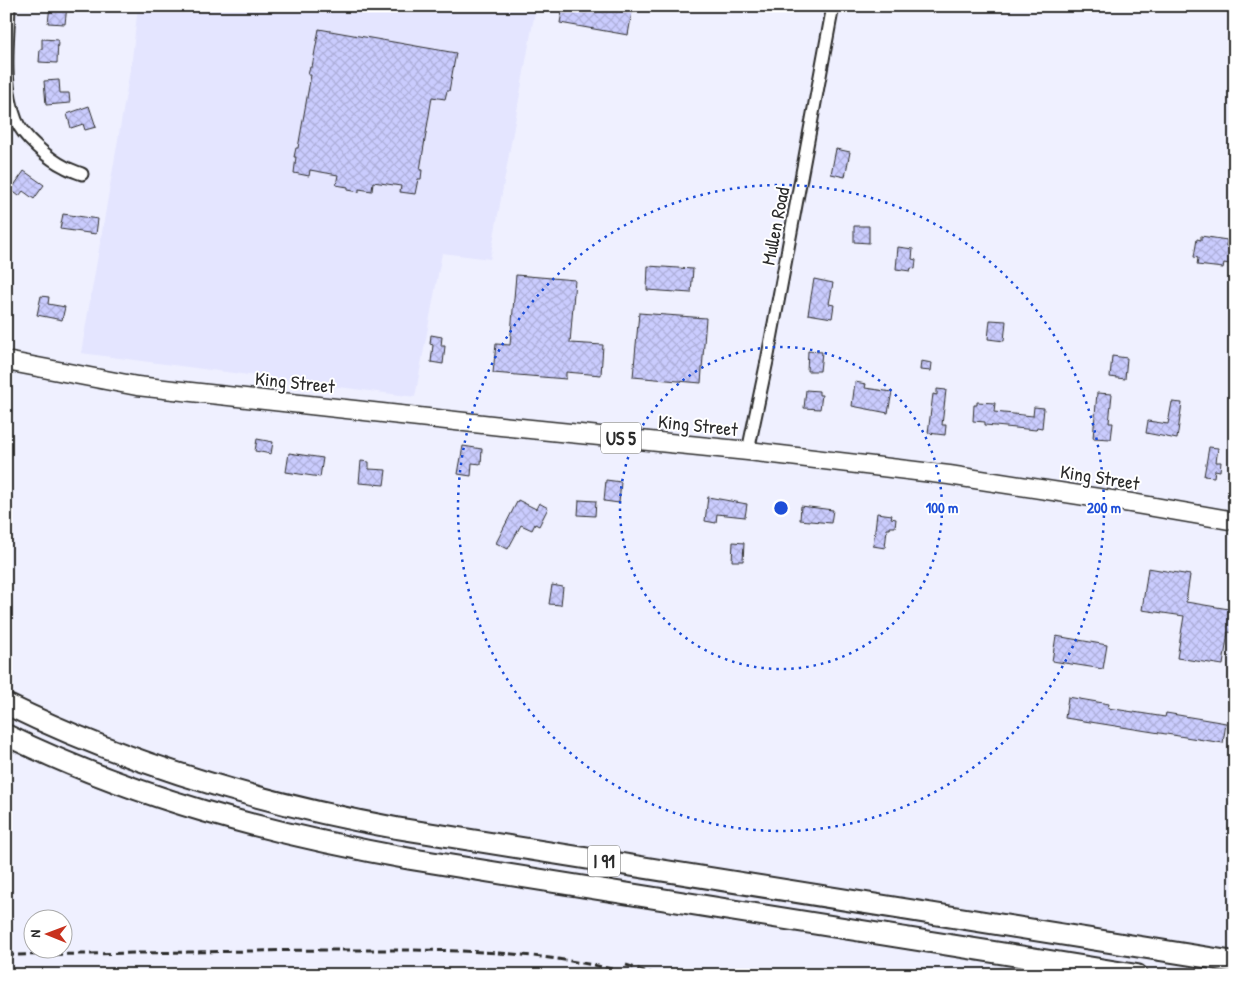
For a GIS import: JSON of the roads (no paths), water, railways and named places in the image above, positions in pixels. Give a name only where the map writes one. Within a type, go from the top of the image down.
[{"type":"highway","name":"I 91","points":[[6,704],[83,739],[163,770],[312,812],[406,830],[1235,962]]},
{"type":"highway","name":"I 91","points":[[6,735],[81,769],[154,796],[251,826],[328,844],[1137,975]]},
{"type":"main road","name":"King Street","points":[[6,361],[137,386],[748,451],[976,479],[1122,501],[1235,521]]},
{"type":"street","points":[[9,6],[7,70],[11,103],[11,124],[64,167],[82,174]]},
{"type":"street","name":"Mullen Road","points":[[748,451],[767,361],[833,6]]},
{"type":"railway","points":[[6,955],[327,950],[482,952],[559,959],[635,975]]},
{"type":"railway","points":[[626,965],[657,975]]}]
